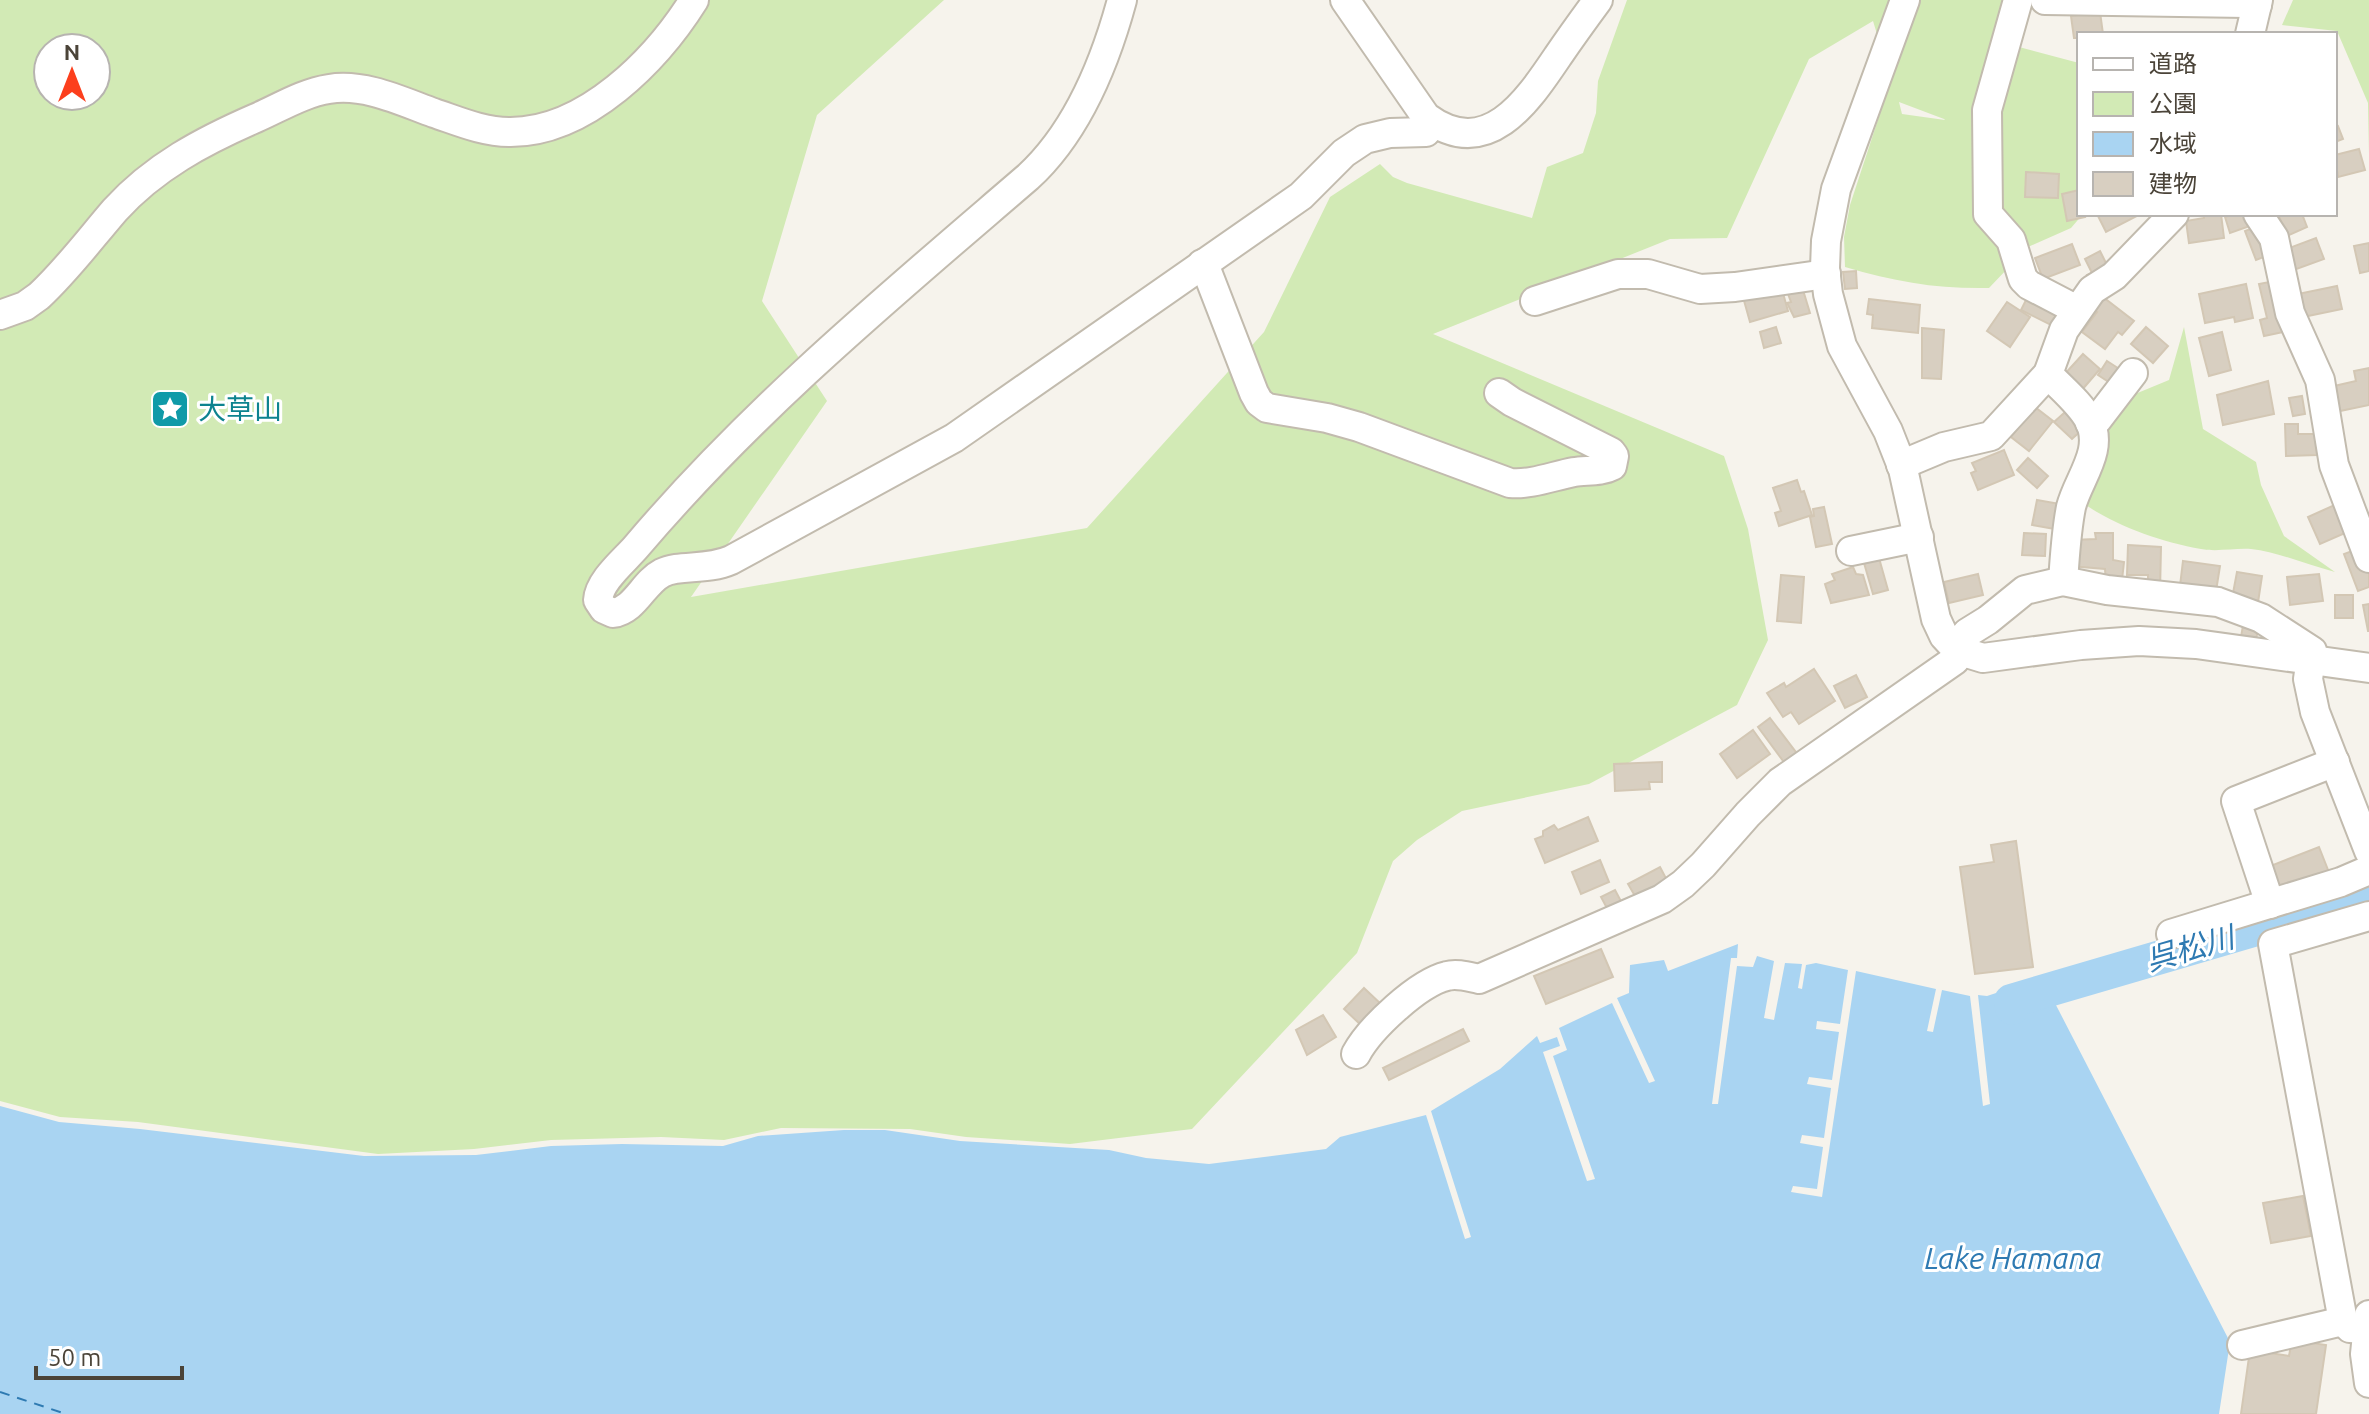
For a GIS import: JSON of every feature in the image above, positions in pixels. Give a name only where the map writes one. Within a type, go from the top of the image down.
[{"type":"street","points":[[0,315],[25,306],[39,296],[134,191],[174,160],[217,135],[305,96],[342,88],[367,91],[485,129],[513,132],[542,127],[591,105],[628,79],[661,47],[694,0]]},
{"type":"street","points":[[1122,0],[1102,63],[1063,136],[1047,158],[859,323],[751,424],[689,488],[598,595],[600,605],[608,612],[619,613],[660,574],[672,569],[708,568],[731,560],[930,453],[1301,196],[1354,145],[1377,135],[1426,132],[1433,123]]},
{"type":"street","points":[[1345,0],[1419,109],[1433,123],[1466,133],[1500,123],[1523,106],[1533,95],[1577,12],[1598,0]]},
{"type":"street","points":[[1905,0],[1836,189],[1826,241],[1826,274],[1833,321],[1842,346],[1888,431],[1901,465],[1936,619],[1944,636],[1957,649],[1983,658],[2139,641],[2196,644],[2369,668]]},
{"type":"street","points":[[1882,63],[1893,66],[1900,60],[1922,0]]},
{"type":"street","points":[[2018,0],[1987,110],[1988,214],[2014,245],[2023,279],[2077,310]]},
{"type":"street","points":[[2045,0],[2258,2],[2250,32]]},
{"type":"street","points":[[1901,465],[1951,444],[1991,436],[2048,374],[2064,330],[2092,290],[2114,276],[2172,216]]},
{"type":"street","points":[[2259,216],[2274,238],[2290,313],[2320,380],[2334,465],[2369,558]]},
{"type":"street","points":[[1202,264],[1254,393],[1267,408],[1359,427],[1510,483],[1528,483],[1612,466],[1611,452],[1499,393]]},
{"type":"street","points":[[1535,301],[1618,274],[1648,274],[1700,289],[1826,274]]},
{"type":"street","points":[[2090,423],[2097,420],[2133,373]]},
{"type":"street","points":[[2048,374],[2090,423],[2093,458],[2071,509],[2063,581]]},
{"type":"street","points":[[1851,551],[1919,537]]},
{"type":"street","points":[[1356,1054],[1363,1041],[1407,999],[1439,979],[1454,974],[1479,979],[1662,899],[1703,865],[1780,782],[1955,660],[1957,649],[1967,633],[2025,590],[2063,581],[2107,590],[2218,602],[2261,618],[2312,651],[2308,679],[2312,698],[2369,851]]},
{"type":"street","points":[[2270,904],[2236,801],[2335,762]]},
{"type":"street","points":[[2171,934],[2341,882],[2369,870]]},
{"type":"street","points":[[2369,916],[2273,944],[2360,1322],[2369,1383]]},
{"type":"street","points":[[2242,1345],[2360,1322]]},
{"type":"green space","points":[[0,0],[944,0],[817,115],[762,301],[827,401],[691,597],[1087,528],[1264,332],[1330,197],[1380,164],[1393,177],[1407,183],[1532,218],[1547,167],[1583,153],[1596,113],[1598,81],[1627,0],[2013,0],[2019,47],[2077,62],[2077,216],[2081,216],[2071,228],[2028,247],[1989,288],[1917,284],[1845,267],[1844,237],[1850,205],[1891,80],[1873,21],[1809,59],[1727,238],[1670,239],[1433,334],[1724,456],[1748,529],[1768,640],[1737,705],[1589,784],[1462,811],[1417,840],[1393,861],[1357,953],[1192,1129],[1070,1144],[966,1137],[910,1129],[781,1128],[724,1140],[661,1137],[551,1140],[474,1149],[378,1154],[138,1122],[60,1117],[0,1101]],"holes":[[[1899,102],[1944,119],[1902,114]]]},
{"type":"green space","points":[[2293,0],[2369,0],[2369,154],[2368,103],[2337,31],[2282,25]]},
{"type":"green space","points":[[2184,327],[2203,429],[2256,462],[2261,485],[2284,536],[2335,572],[2261,551],[2207,550],[2169,542],[2122,525],[2080,501],[2078,488],[2123,399],[2169,380]]},
{"type":"water","name":"Lake Hamana","points":[[1738,944],[1737,958],[1731,958],[1712,1104],[1718,1104],[1737,966],[1753,967],[1757,956],[1774,961],[1764,1018],[1774,1020],[1785,963],[1802,964],[1798,988],[1802,989],[1806,965],[1816,963],[1848,970],[1840,1024],[1817,1021],[1816,1029],[1839,1032],[1832,1080],[1809,1077],[1807,1084],[1831,1088],[1824,1138],[1802,1135],[1800,1143],[1823,1147],[1817,1189],[1793,1186],[1791,1192],[1822,1197],[1856,971],[1936,989],[1927,1031],[1933,1032],[1942,990],[1970,996],[1983,1106],[1990,1104],[1978,995],[1987,996],[2042,978],[2230,1342],[2219,1414],[0,1414],[0,1106],[59,1122],[364,1156],[476,1155],[551,1146],[622,1144],[723,1146],[758,1136],[885,1130],[960,1141],[1109,1150],[1146,1158],[1209,1164],[1326,1149],[1340,1137],[1426,1115],[1465,1239],[1471,1237],[1431,1111],[1500,1069],[1537,1036],[1540,1043],[1557,1037],[1560,1046],[1543,1052],[1587,1181],[1595,1179],[1553,1056],[1567,1050],[1559,1028],[1612,1003],[1649,1083],[1655,1081],[1617,998],[1629,993],[1630,965],[1664,960],[1668,971]]},
{"type":"building","points":[[2100,12],[2103,32],[2077,32],[2077,38],[2074,38],[2071,16]]},
{"type":"building","points":[[2337,126],[2343,139],[2337,141]]},
{"type":"building","points":[[2359,149],[2365,170],[2338,177],[2337,154]]},
{"type":"building","points":[[2026,172],[2059,174],[2058,198],[2025,197]]},
{"type":"building","points":[[2077,190],[2077,216],[2085,217],[2067,221],[2062,194]]},
{"type":"building","points":[[2098,216],[2137,216],[2106,232]]},
{"type":"building","points":[[2221,216],[2224,238],[2189,243],[2186,221]]},
{"type":"building","points":[[2247,216],[2250,226],[2230,233],[2225,217]]},
{"type":"building","points":[[2279,216],[2303,216],[2307,227],[2287,236]]},
{"type":"building","points":[[2258,226],[2269,255],[2256,260],[2245,231]]},
{"type":"building","points":[[2316,238],[2324,259],[2291,271],[2284,250]]},
{"type":"building","points":[[2369,243],[2369,271],[2360,273],[2354,246]]},
{"type":"building","points":[[2072,244],[2080,265],[2043,279],[2035,258]]},
{"type":"building","points":[[2100,251],[2110,271],[2093,287],[2087,275],[2092,273],[2085,259]]},
{"type":"building","points":[[1856,271],[1857,288],[1845,289],[1843,272]]},
{"type":"building","points":[[2275,281],[2288,331],[2264,336],[2260,320],[2267,318],[2259,284]]},
{"type":"building","points":[[2246,284],[2253,318],[2235,322],[2234,317],[2205,323],[2199,294]]},
{"type":"building","points":[[1781,286],[1788,311],[1750,322],[1743,297]]},
{"type":"building","points":[[2337,286],[2342,309],[2303,317],[2298,294]]},
{"type":"building","points":[[1803,290],[1810,313],[1794,317],[1787,303],[1791,302],[1788,294]]},
{"type":"building","points":[[2029,294],[2069,309],[2059,329],[2021,310]]},
{"type":"building","points":[[2103,297],[2134,321],[2122,335],[2118,332],[2105,349],[2082,332],[2097,312],[2093,310]]},
{"type":"building","points":[[1869,299],[1920,305],[1918,333],[1872,328],[1873,315],[1867,314]]},
{"type":"building","points":[[2007,302],[2030,317],[2010,347],[1987,331]]},
{"type":"building","points":[[1776,327],[1781,343],[1764,348],[1760,332]]},
{"type":"building","points":[[2146,327],[2168,346],[2153,363],[2131,344]]},
{"type":"building","points":[[1922,328],[1944,330],[1941,379],[1922,378]]},
{"type":"building","points":[[2222,332],[2231,370],[2209,376],[2199,338]]},
{"type":"building","points":[[2083,354],[2100,369],[2081,391],[2063,376]]},
{"type":"building","points":[[2107,361],[2124,372],[2115,386],[2098,375]]},
{"type":"building","points":[[2369,368],[2369,405],[2340,411],[2334,386],[2356,381],[2354,371]]},
{"type":"building","points":[[2268,381],[2274,414],[2223,425],[2217,395]]},
{"type":"building","points":[[2302,396],[2305,414],[2293,416],[2289,398]]},
{"type":"building","points":[[2035,407],[2053,421],[2029,451],[2011,437]]},
{"type":"building","points":[[2065,412],[2083,429],[2072,439],[2054,422]]},
{"type":"building","points":[[2285,424],[2298,424],[2298,434],[2316,434],[2317,455],[2286,456]]},
{"type":"building","points":[[2004,450],[2014,475],[1978,490],[1971,473],[1976,471],[1972,463]]},
{"type":"building","points":[[2028,458],[2048,476],[2037,488],[2017,470]]},
{"type":"building","points":[[1797,480],[1812,515],[1779,526],[1775,513],[1781,511],[1773,488]]},
{"type":"building","points":[[2037,500],[2060,504],[2055,529],[2032,525]]},
{"type":"building","points":[[2339,503],[2352,530],[2320,544],[2308,517]]},
{"type":"building","points":[[1824,507],[1832,544],[1816,547],[1810,517],[1814,516],[1813,509]]},
{"type":"building","points":[[2024,533],[2046,534],[2045,556],[2022,555]]},
{"type":"building","points":[[2095,533],[2113,533],[2113,560],[2124,562],[2121,589],[2106,585],[2105,569],[2070,566],[2072,540],[2096,539]]},
{"type":"building","points":[[2128,545],[2161,547],[2160,592],[2148,591],[2148,575],[2127,575]]},
{"type":"building","points":[[2360,548],[2369,574],[2369,587],[2358,591],[2344,554]]},
{"type":"building","points":[[1879,558],[1888,590],[1873,594],[1864,563]]},
{"type":"building","points":[[2183,561],[2220,566],[2216,591],[2180,586]]},
{"type":"building","points":[[1853,567],[1856,574],[1863,575],[1869,595],[1831,603],[1825,584],[1835,580],[1832,574]]},
{"type":"building","points":[[2237,572],[2262,576],[2257,609],[2231,604]]},
{"type":"building","points":[[1978,574],[1983,595],[1949,603],[1944,582]]},
{"type":"building","points":[[2319,574],[2323,601],[2290,605],[2287,577]]},
{"type":"building","points":[[1781,575],[1804,577],[1801,623],[1777,621]]},
{"type":"building","points":[[2335,595],[2353,595],[2353,618],[2335,618]]},
{"type":"building","points":[[2369,604],[2369,631],[2368,631],[2363,605]]},
{"type":"building","points":[[2244,620],[2259,623],[2256,640],[2241,637]]},
{"type":"building","points":[[1814,669],[1835,701],[1799,724],[1791,712],[1783,717],[1767,693],[1784,683],[1786,687]]},
{"type":"building","points":[[1856,675],[1867,697],[1845,708],[1834,686]]},
{"type":"building","points":[[1770,718],[1802,760],[1789,769],[1758,727]]},
{"type":"building","points":[[1753,730],[1770,754],[1737,778],[1720,754]]},
{"type":"building","points":[[1662,762],[1662,782],[1649,782],[1650,789],[1615,791],[1614,764]]},
{"type":"building","points":[[1588,817],[1598,841],[1545,863],[1535,839],[1554,825],[1558,830]]},
{"type":"building","points":[[2016,841],[2033,967],[1975,974],[1960,867],[1994,862],[1991,845]]},
{"type":"building","points":[[2319,847],[2330,875],[2280,896],[2268,867]]},
{"type":"building","points":[[1600,860],[1609,882],[1581,894],[1572,872]]},
{"type":"building","points":[[1660,867],[1670,886],[1639,903],[1628,884]]},
{"type":"building","points":[[1615,890],[1623,905],[1609,912],[1601,897]]},
{"type":"building","points":[[1601,949],[1613,977],[1546,1004],[1534,976]]},
{"type":"building","points":[[1364,988],[1382,1005],[1362,1026],[1344,1009]]},
{"type":"building","points":[[1323,1015],[1336,1037],[1307,1055],[1296,1030]]},
{"type":"building","points":[[1463,1029],[1469,1041],[1389,1080],[1383,1068]]},
{"type":"building","points":[[2303,1196],[2311,1236],[2271,1243],[2263,1203]]},
{"type":"building","points":[[2292,1340],[2326,1345],[2316,1414],[2241,1414],[2250,1350],[2289,1356]]},
{"type":"waterway","name":"呉松川","points":[[2012,1008],[2011,1001],[2369,896]]},
{"type":"ferry route","points":[[0,1392],[66,1414]]},
{"type":"place","name":"大草山","points":[[170,409]]}]
